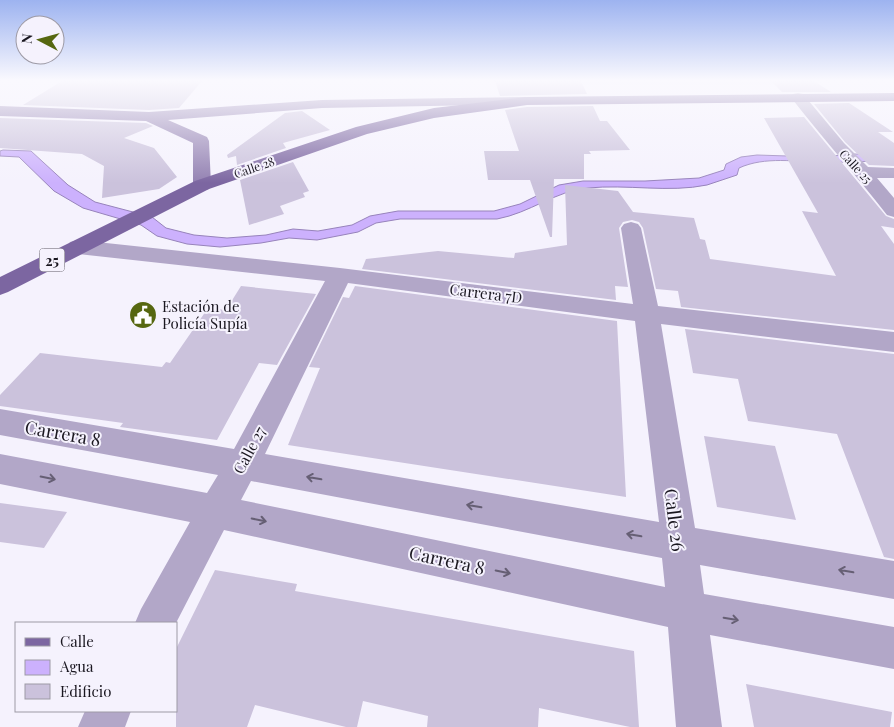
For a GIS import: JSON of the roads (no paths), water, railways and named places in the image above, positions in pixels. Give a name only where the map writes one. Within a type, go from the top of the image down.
[{"type":"main road","points":[[98,115],[149,117],[177,115]]},
{"type":"main road","name":"Calle 28","points":[[0,287],[202,185],[362,130],[426,115]]},
{"type":"main road","points":[[149,117],[201,141],[202,185]]},
{"type":"street","name":"Calle 25","points":[[812,115],[838,147],[861,169],[894,211]]},
{"type":"street","points":[[861,169],[894,173]]},
{"type":"street","name":"Calle 26","points":[[631,228],[648,314],[687,611],[699,727]]},
{"type":"street","name":"Carrera 7D","points":[[78,247],[340,275],[648,314],[894,342]]},
{"type":"street","name":"Calle 27","points":[[156,622],[215,511],[243,465],[340,275]]},
{"type":"street","name":"Carrera 8","points":[[0,422],[894,580]]},
{"type":"street","name":"Carrera 8","points":[[0,469],[215,511],[687,611],[894,648]]},
{"type":"street","points":[[101,727],[108,712]]},
{"type":"water","points":[[0,151],[31,151],[68,185],[95,202],[152,217],[166,228],[194,235],[227,238],[266,235],[293,229],[318,231],[352,225],[370,216],[398,211],[494,211],[520,204],[559,185],[583,181],[645,181],[699,178],[724,170],[726,164],[741,157],[757,155],[819,157],[855,154],[872,155],[894,162],[781,160],[759,162],[739,168],[737,175],[707,185],[678,188],[603,187],[576,190],[497,219],[400,219],[376,223],[358,232],[317,240],[289,238],[220,247],[187,244],[157,236],[141,225],[83,208],[54,191],[19,157],[0,156]]},
{"type":"place","name":"Estación de Policía Supía","points":[[143,315]]}]
